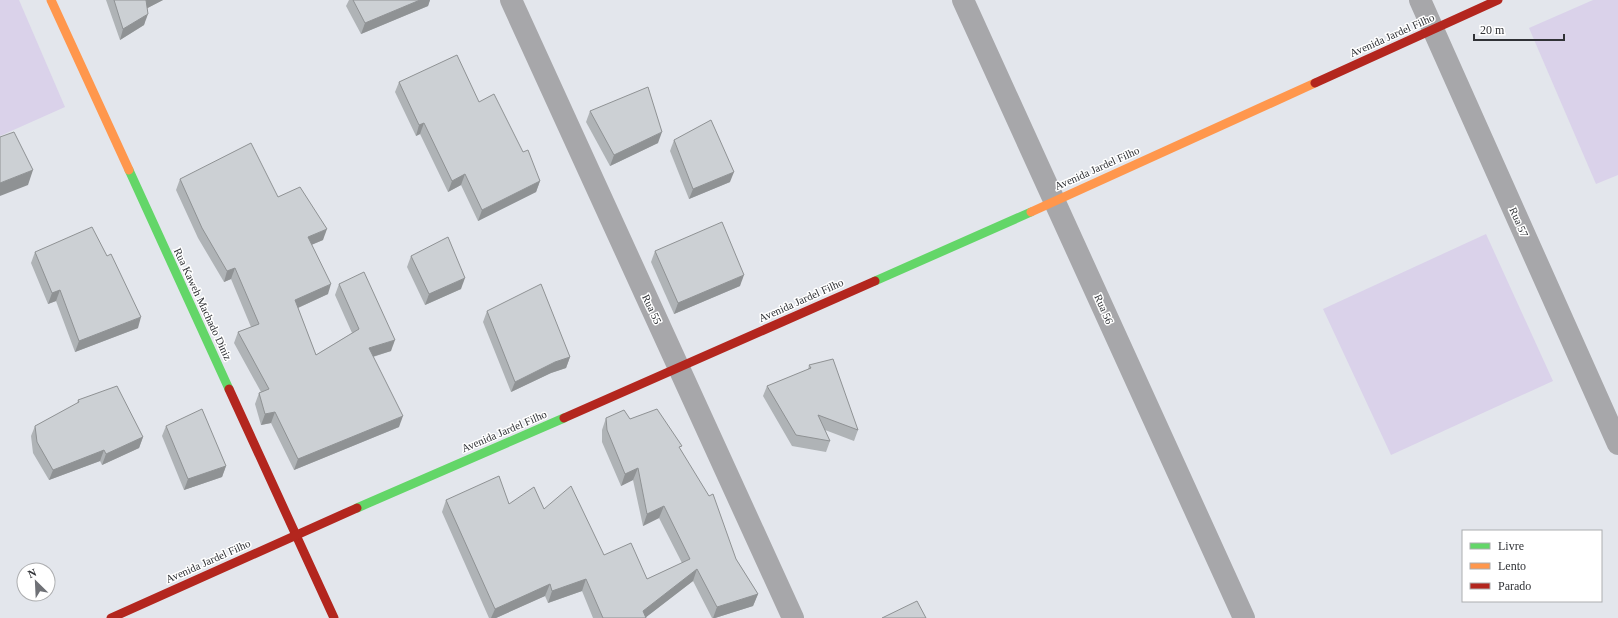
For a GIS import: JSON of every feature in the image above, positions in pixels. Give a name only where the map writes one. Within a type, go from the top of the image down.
[{"type":"main road","name":"Rua Kaweh Machado Diniz","points":[[51,0],[334,618]]},
{"type":"main road","name":"Avenida Jardel Filho","points":[[111,618],[296,534],[679,368],[1498,0]]},
{"type":"street","name":"Rua 55","points":[[511,0],[793,618]]},
{"type":"street","name":"Rua 56","points":[[963,0],[1244,618]]},
{"type":"street","name":"Rua 57","points":[[1420,0],[1618,444]]},
{"type":"shaded area","points":[[0,0],[19,0],[65,107],[0,136]]},
{"type":"shaded area","points":[[1593,0],[1618,0],[1618,175],[1596,184],[1529,28]]},
{"type":"shaded area","points":[[1486,234],[1553,381],[1391,455],[1323,309]]},
{"type":"building","points":[[114,0],[146,0],[148,14],[123,29]]},
{"type":"building","points":[[353,0],[420,0],[365,23]]},
{"type":"building","points":[[457,55],[479,102],[494,94],[523,152],[528,150],[540,181],[482,210],[465,174],[452,181],[424,123],[419,125],[399,82]]},
{"type":"building","points":[[648,87],[662,132],[614,155],[590,111]]},
{"type":"building","points":[[711,120],[734,172],[693,189],[674,140]]},
{"type":"building","points":[[14,132],[33,170],[0,183],[0,137]]},
{"type":"building","points":[[251,143],[278,197],[300,187],[327,229],[308,237],[331,284],[295,300],[316,355],[359,329],[339,284],[364,272],[395,340],[369,348],[403,416],[298,459],[275,412],[265,414],[259,393],[269,389],[238,332],[259,324],[235,268],[227,271],[202,228],[180,179]]},
{"type":"building","points":[[722,222],[744,275],[678,303],[655,251]]},
{"type":"building","points":[[92,227],[107,256],[111,254],[141,317],[79,341],[60,290],[52,293],[35,252]]},
{"type":"building","points":[[448,237],[465,278],[429,294],[411,256]]},
{"type":"building","points":[[541,284],[570,357],[555,362],[515,382],[487,311]]},
{"type":"building","points":[[833,359],[858,430],[818,415],[830,441],[796,435],[767,386],[811,368],[809,365]]},
{"type":"building","points":[[117,386],[143,437],[106,454],[104,450],[53,470],[37,442],[35,426],[79,402],[78,400]]},
{"type":"building","points":[[202,409],[226,466],[188,479],[166,426]]},
{"type":"building","points":[[657,409],[682,446],[679,447],[709,496],[713,494],[736,559],[758,594],[717,607],[697,569],[643,611],[646,618],[603,618],[586,579],[552,591],[550,584],[495,609],[446,500],[499,476],[509,504],[534,487],[544,509],[571,486],[604,555],[631,543],[647,579],[690,559],[664,506],[647,514],[638,468],[625,474],[607,430],[606,418],[624,410],[630,419]]},
{"type":"building","points":[[917,601],[926,618],[882,618]]},
{"type":"traffic: fast","points":[[129,170],[229,389]]},
{"type":"traffic: fast","points":[[875,281],[1031,212]]},
{"type":"traffic: fast","points":[[357,508],[564,418]]},
{"type":"traffic: slow","points":[[51,0],[129,170]]},
{"type":"traffic: slow","points":[[1031,212],[1315,83]]},
{"type":"traffic: jam","points":[[1315,83],[1498,0]]},
{"type":"traffic: jam","points":[[564,418],[875,281]]},
{"type":"traffic: jam","points":[[229,389],[334,618]]},
{"type":"traffic: jam","points":[[111,618],[357,508]]}]
